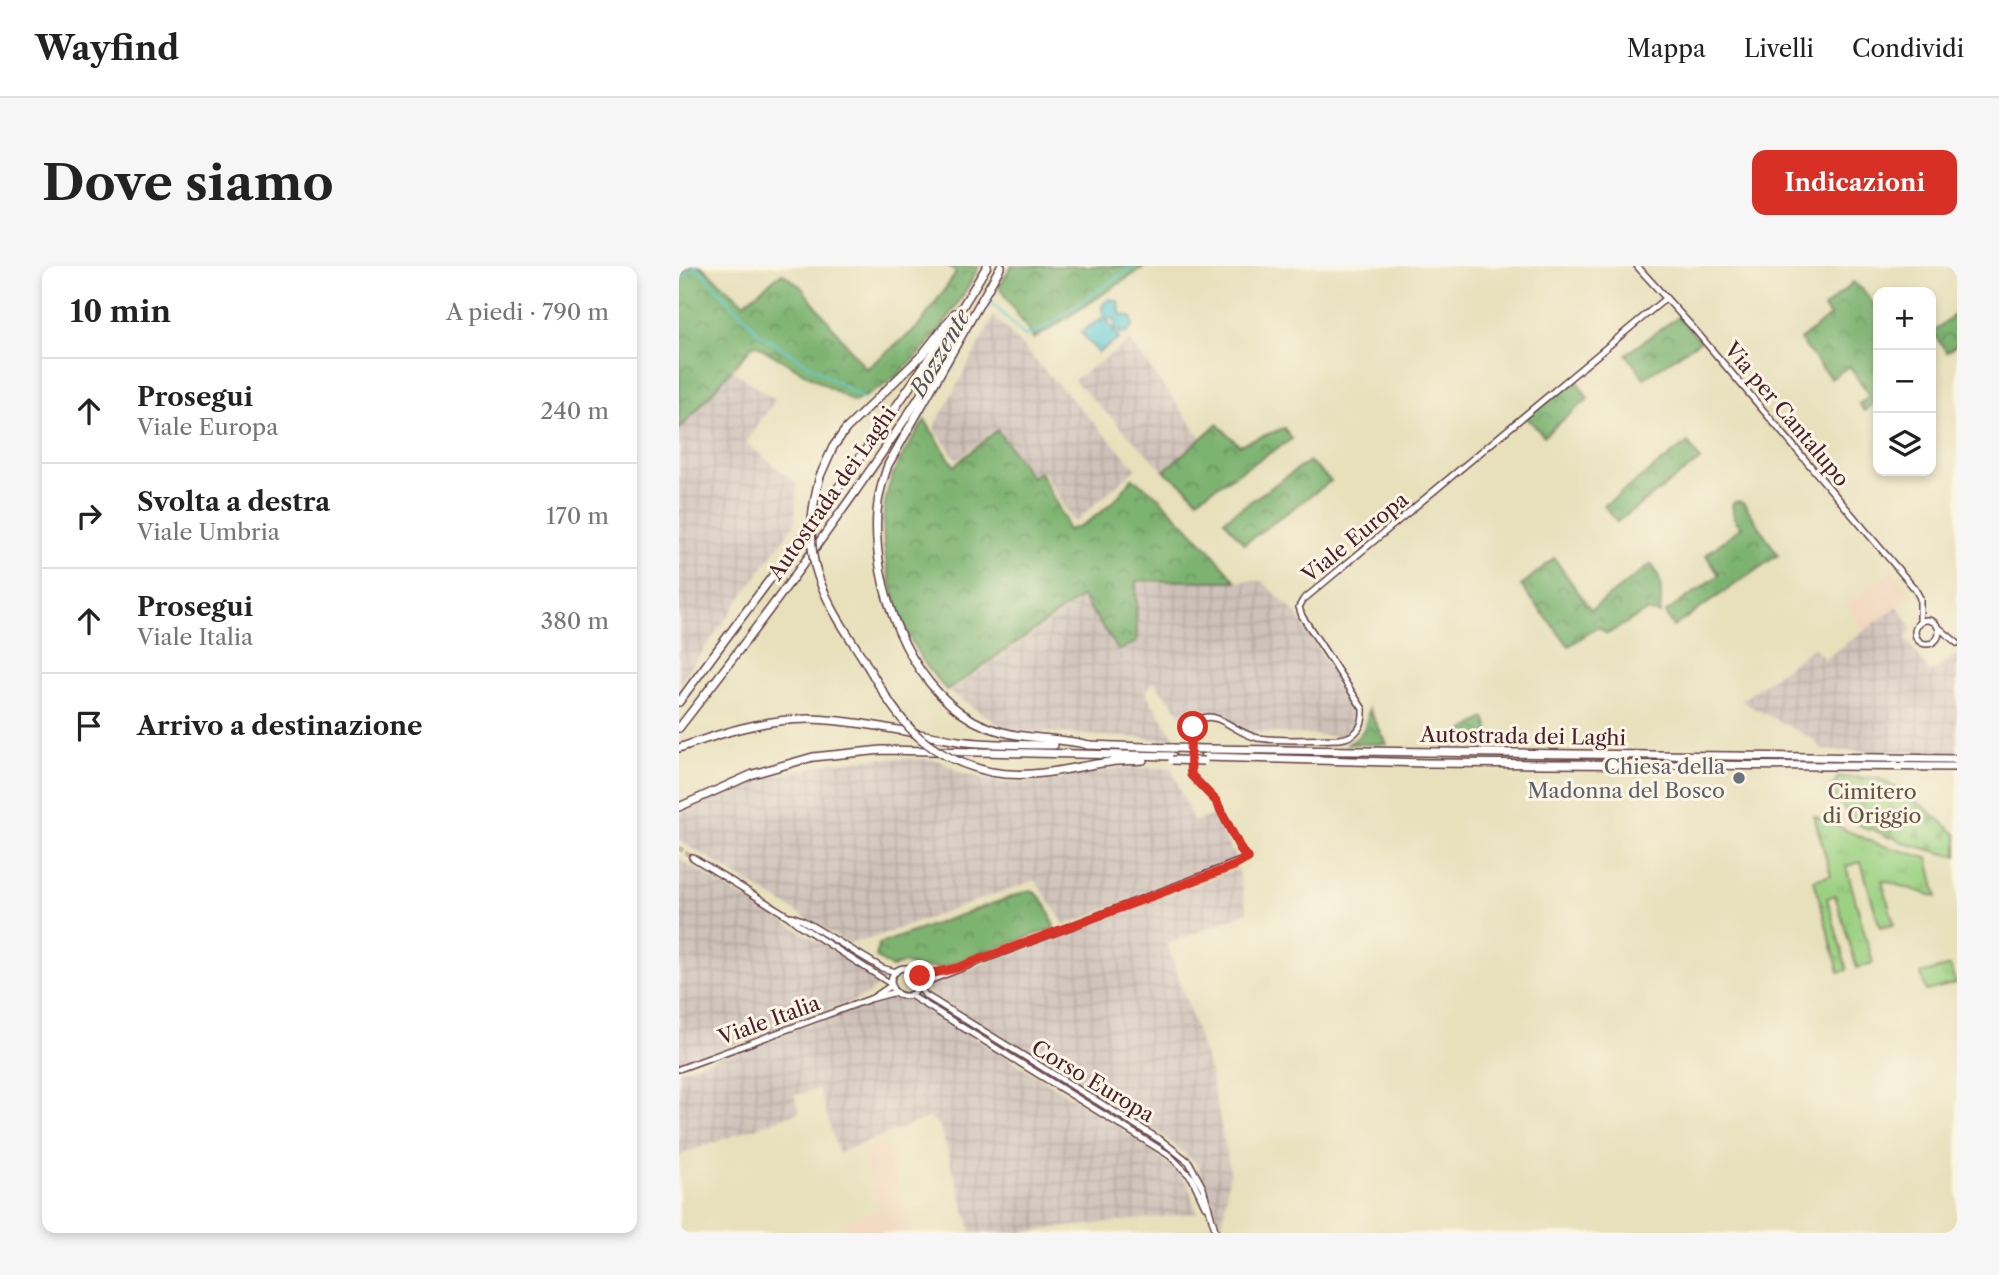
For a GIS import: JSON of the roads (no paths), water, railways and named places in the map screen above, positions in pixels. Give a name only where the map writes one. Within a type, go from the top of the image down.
[{"type":"highway","name":"Autostrada dei Laghi","points":[[679,702],[878,431],[952,326],[987,266]]},
{"type":"highway","name":"Autostrada dei Laghi","points":[[679,728],[775,604],[899,429],[923,394],[999,266]]},
{"type":"highway","points":[[999,266],[888,465],[880,488],[877,509],[878,553],[902,639],[921,674],[945,700],[976,722],[1010,735],[1089,745]]},
{"type":"highway","points":[[975,288],[922,355],[846,429],[833,447],[820,476],[813,511],[812,549],[818,576],[834,613],[888,699],[911,730],[954,760],[991,772],[1014,775],[1044,774],[1172,755]]},
{"type":"highway","points":[[679,748],[732,729],[781,720],[810,719],[852,722],[986,744],[1089,745]]},
{"type":"highway","name":"Autostrada dei Laghi","points":[[1089,745],[1204,756],[1957,759]]},
{"type":"highway","points":[[679,807],[753,774],[813,757],[882,750],[1204,756]]},
{"type":"highway","name":"Autostrada dei Laghi","points":[[1204,756],[1259,760],[1957,767]]},
{"type":"street","name":"Via per Cantalupo","points":[[1637,266],[1915,589],[1920,598],[1921,614],[1928,621]]},
{"type":"street","name":"Viale Europa","points":[[957,968],[1248,858],[1242,852],[1216,801],[1191,775],[1190,737],[1193,727],[1207,717],[1219,719],[1258,738],[1340,739],[1352,736],[1361,726],[1363,709],[1302,616],[1299,607],[1303,600],[1666,298]]},
{"type":"street","points":[[1921,614],[1915,632],[1919,641],[1929,644],[1948,636]]},
{"type":"street","points":[[1920,623],[1928,621],[1957,643]]},
{"type":"street","points":[[1936,640],[1939,633],[1937,626]]},
{"type":"street","points":[[692,857],[788,916],[882,968],[896,972],[907,969],[916,975],[929,975],[957,968]]},
{"type":"street","points":[[801,922],[903,995],[910,995],[918,985],[957,968]]},
{"type":"street","points":[[891,984],[896,972]]},
{"type":"street","points":[[916,975],[918,985]]},
{"type":"street","name":"Viale Italia","points":[[870,999],[891,984]]},
{"type":"street","name":"Corso Europa","points":[[918,985],[925,995],[1162,1141],[1189,1162],[1203,1188],[1215,1233]]},
{"type":"street","name":"Viale Italia","points":[[679,1069],[896,992]]},
{"type":"street","name":"Corso Europa","points":[[910,995],[1169,1155],[1196,1184],[1215,1233]]},
{"type":"water","points":[[1110,299],[1119,302],[1120,314],[1131,317],[1133,325],[1127,333],[1120,333],[1115,328],[1115,319],[1106,318],[1119,339],[1098,353],[1081,332],[1104,317],[1102,307]]},
{"type":"waterway","name":"Bozzente","points":[[679,280],[696,266],[761,335],[864,399]]},
{"type":"waterway","name":"Bozzente","points":[[913,431],[950,373],[987,302],[995,306],[1025,336],[1042,329],[1134,266]]},
{"type":"tunnel","points":[[679,848],[692,857]]},
{"type":"place","name":"Chiesa della Madonna del Bosco","points":[[1739,778]]},
{"type":"park label","name":"Cimitero di Origgio","points":[[1872,803]]}]
